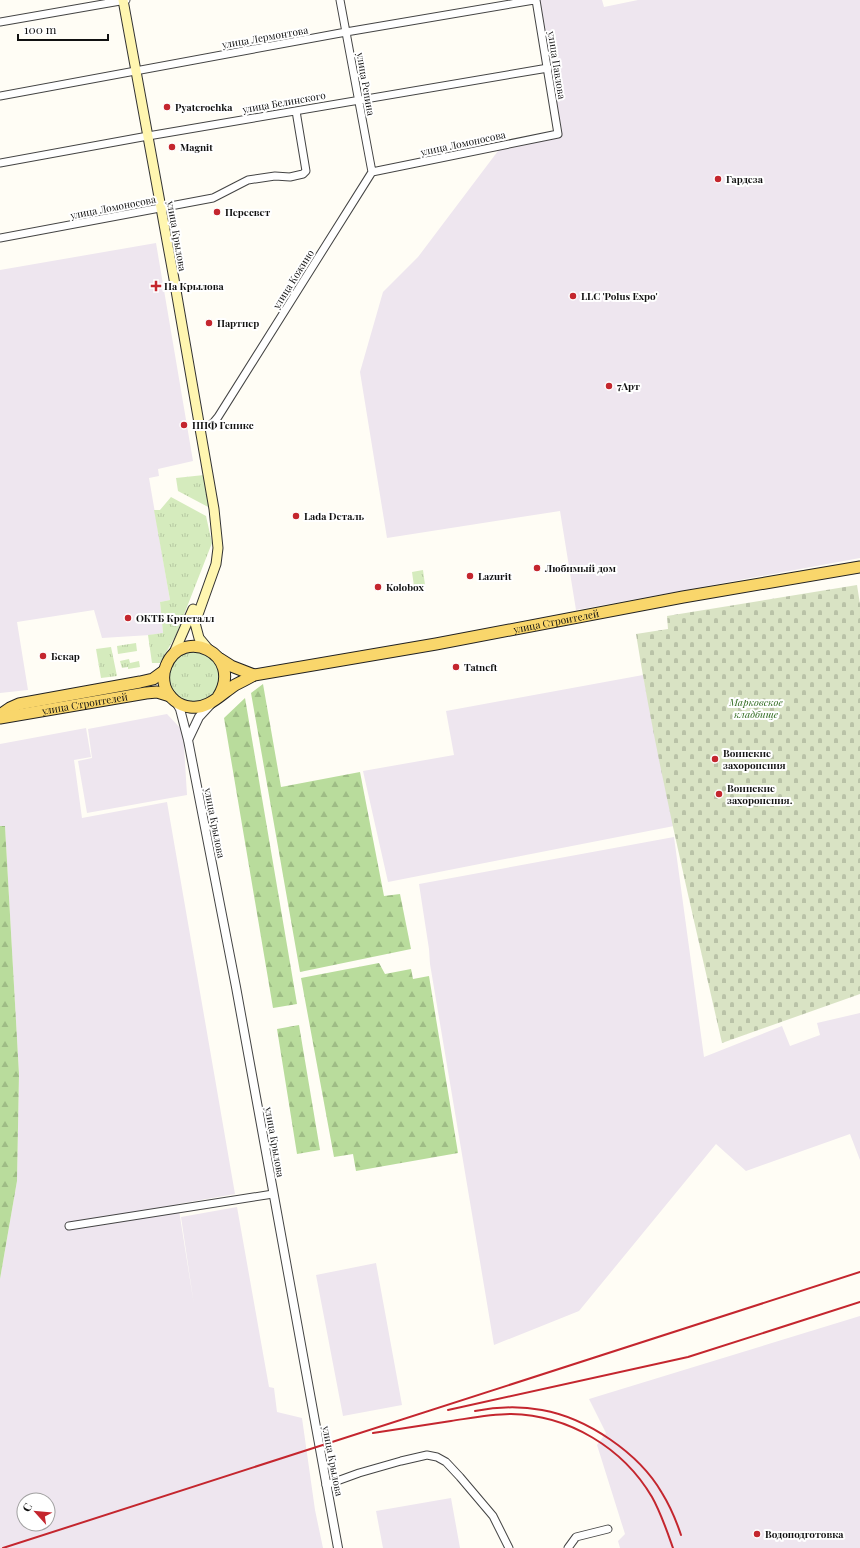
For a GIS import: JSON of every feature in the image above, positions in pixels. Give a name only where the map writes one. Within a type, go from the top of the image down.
[{"type":"main road","name":"улица Крылова","points":[[124,0],[214,509],[218,548],[216,564],[195,623],[199,638],[209,650]]},
{"type":"main road","name":"улица Крылова","points":[[173,655],[190,618],[218,548]]},
{"type":"main road","name":"улица Строителей","points":[[0,716],[157,692],[173,699],[185,707],[204,707],[236,685],[254,675],[436,644],[682,597],[860,567]]},
{"type":"main road","points":[[173,699],[165,688],[164,671],[167,662],[173,655],[182,649],[191,646],[209,650],[219,659],[231,666],[254,675]]},
{"type":"main road","points":[[216,699],[223,690],[225,682],[223,666],[219,659]]},
{"type":"main road","name":"улица Строителей","points":[[0,716],[10,708],[19,704],[140,682],[153,679],[164,671]]},
{"type":"street","points":[[0,22],[124,0]]},
{"type":"street","name":"улица Репина","points":[[340,0],[372,172]]},
{"type":"street","name":"улица Лермонтова","points":[[0,96],[346,32],[535,0]]},
{"type":"street","name":"улица Павлова","points":[[535,0],[548,68],[558,134]]},
{"type":"street","name":"улица Белинского","points":[[0,162],[359,99],[548,68]]},
{"type":"street","name":"улица Ломоносова","points":[[0,238],[213,198],[248,180],[275,176],[290,177],[303,174],[306,171],[296,111]]},
{"type":"street","name":"улица Ломоносова","points":[[372,172],[558,134]]},
{"type":"street","name":"улица Кожино","points":[[200,429],[213,423],[218,417],[372,172]]},
{"type":"street","name":"улица Крылова","points":[[173,699],[180,709],[188,740],[236,988],[338,1548]]},
{"type":"street","points":[[188,740],[199,717],[216,699]]},
{"type":"street","points":[[69,1226],[273,1194]]},
{"type":"street","points":[[326,1485],[359,1473],[401,1461],[427,1455],[437,1457],[446,1462],[493,1516],[509,1548]]},
{"type":"street","points":[[568,1548],[576,1537],[608,1529]]},
{"type":"shaded area","points":[[540,0],[602,0],[604,7],[638,0],[860,0],[860,558],[576,610],[560,511],[387,538],[360,372],[383,292],[418,257],[504,143],[562,132]]},
{"type":"shaded area","name":"ОКТБ Кристалл","points":[[156,243],[193,461],[158,469],[159,476],[149,478],[170,600],[160,602],[163,633],[102,638],[94,610],[17,622],[28,690],[0,693],[0,270]]},
{"type":"shaded area","points":[[643,675],[674,826],[388,882],[363,771],[454,755],[446,711]]},
{"type":"shaded area","points":[[167,714],[183,731],[187,795],[87,813],[78,761],[92,758],[88,729]]},
{"type":"shaded area","points":[[86,728],[91,757],[74,760],[82,818],[167,802],[235,1194],[178,1204],[194,1305],[181,1217],[237,1207],[269,1387],[274,1388],[277,1412],[302,1418],[315,1510],[323,1548],[0,1548],[0,1279],[17,1181],[19,1074],[5,826],[0,826],[0,744]]},
{"type":"shaded area","points":[[674,837],[704,1057],[782,1026],[790,1046],[820,1035],[817,1023],[860,1013],[860,1160],[850,1134],[746,1171],[716,1144],[579,1311],[494,1345],[430,964],[419,884]]},
{"type":"shaded area","points":[[376,1263],[402,1405],[343,1416],[316,1275]]},
{"type":"shaded area","points":[[860,1316],[860,1548],[620,1548],[618,1541],[625,1534],[597,1445],[606,1433],[589,1399]]},
{"type":"shaded area","points":[[451,1498],[460,1548],[383,1548],[376,1511]]},
{"type":"green space","points":[[204,475],[210,508],[178,491],[176,478]]},
{"type":"green space","points":[[171,497],[206,516],[212,543],[176,635],[160,663],[152,663],[148,635],[163,633],[160,602],[170,600],[154,510],[160,510]]},
{"type":"green space","points":[[423,570],[425,585],[414,586],[412,572]]},
{"type":"green space","name":"Марковское кладбище","points":[[857,585],[860,604],[860,994],[722,1043],[654,737],[636,634],[668,629],[667,616]]},
{"type":"green space","points":[[136,643],[137,651],[118,654],[117,646]]},
{"type":"green space","points":[[111,647],[117,676],[101,678],[96,649]]},
{"type":"green space","points":[[191,651],[213,657],[222,679],[213,697],[194,703],[185,701],[179,697],[174,691],[169,678],[169,671],[172,664],[177,658]]},
{"type":"green space","points":[[129,659],[130,663],[139,661],[140,667],[128,669],[128,667],[122,668],[120,661]]},
{"type":"green space","points":[[263,684],[281,787],[360,772],[384,896],[400,894],[411,949],[300,972],[251,693]]},
{"type":"green space","points":[[245,698],[297,1004],[273,1008],[224,718]]},
{"type":"green space","points":[[0,826],[5,826],[19,1074],[17,1181],[0,1279]]},
{"type":"green space","points":[[379,963],[385,974],[411,969],[413,979],[429,976],[458,1153],[356,1171],[353,1154],[334,1157],[301,978]]},
{"type":"green space","points":[[299,1025],[320,1150],[297,1154],[277,1029]]},
{"type":"railway","points":[[3,1548],[860,1272]]},
{"type":"railway","points":[[448,1410],[688,1357],[860,1302]]},
{"type":"railway","points":[[475,1411],[508,1408],[542,1410],[559,1414],[594,1429],[626,1451],[652,1478],[668,1503],[681,1535]]},
{"type":"railway","points":[[373,1433],[481,1416],[504,1414],[533,1416],[553,1420],[592,1438],[610,1449],[626,1464],[640,1479],[652,1497],[664,1522],[673,1548]]},
{"type":"place","name":"Pyaterochka","points":[[167,107]]},
{"type":"place","name":"Magnit","points":[[172,147]]},
{"type":"place","name":"Гардеза","points":[[718,179]]},
{"type":"place","name":"Пересвет","points":[[217,212]]},
{"type":"place","name":"На Крылова","points":[[156,286]]},
{"type":"place","name":"LLC 'Polus Expo'","points":[[573,296]]},
{"type":"place","name":"Партнер","points":[[209,323]]},
{"type":"place","name":"7Арт","points":[[609,386]]},
{"type":"place","name":"НПФ Геникс","points":[[184,425]]},
{"type":"place","name":"Lada Dеталь","points":[[296,516]]},
{"type":"place","name":"Любимый дом","points":[[537,568]]},
{"type":"place","name":"Lazurit","points":[[470,576]]},
{"type":"place","name":"Kolobox","points":[[378,587]]},
{"type":"place","name":"ОКТБ Кристалл","points":[[128,618]]},
{"type":"place","name":"Бекар","points":[[43,656]]},
{"type":"place","name":"Tatneft","points":[[456,667]]},
{"type":"place","name":"Воинские захоронения","points":[[715,759]]},
{"type":"place","name":"Воинские захоронения.","points":[[719,794]]},
{"type":"place","name":"Водоподготовка","points":[[757,1534]]}]
